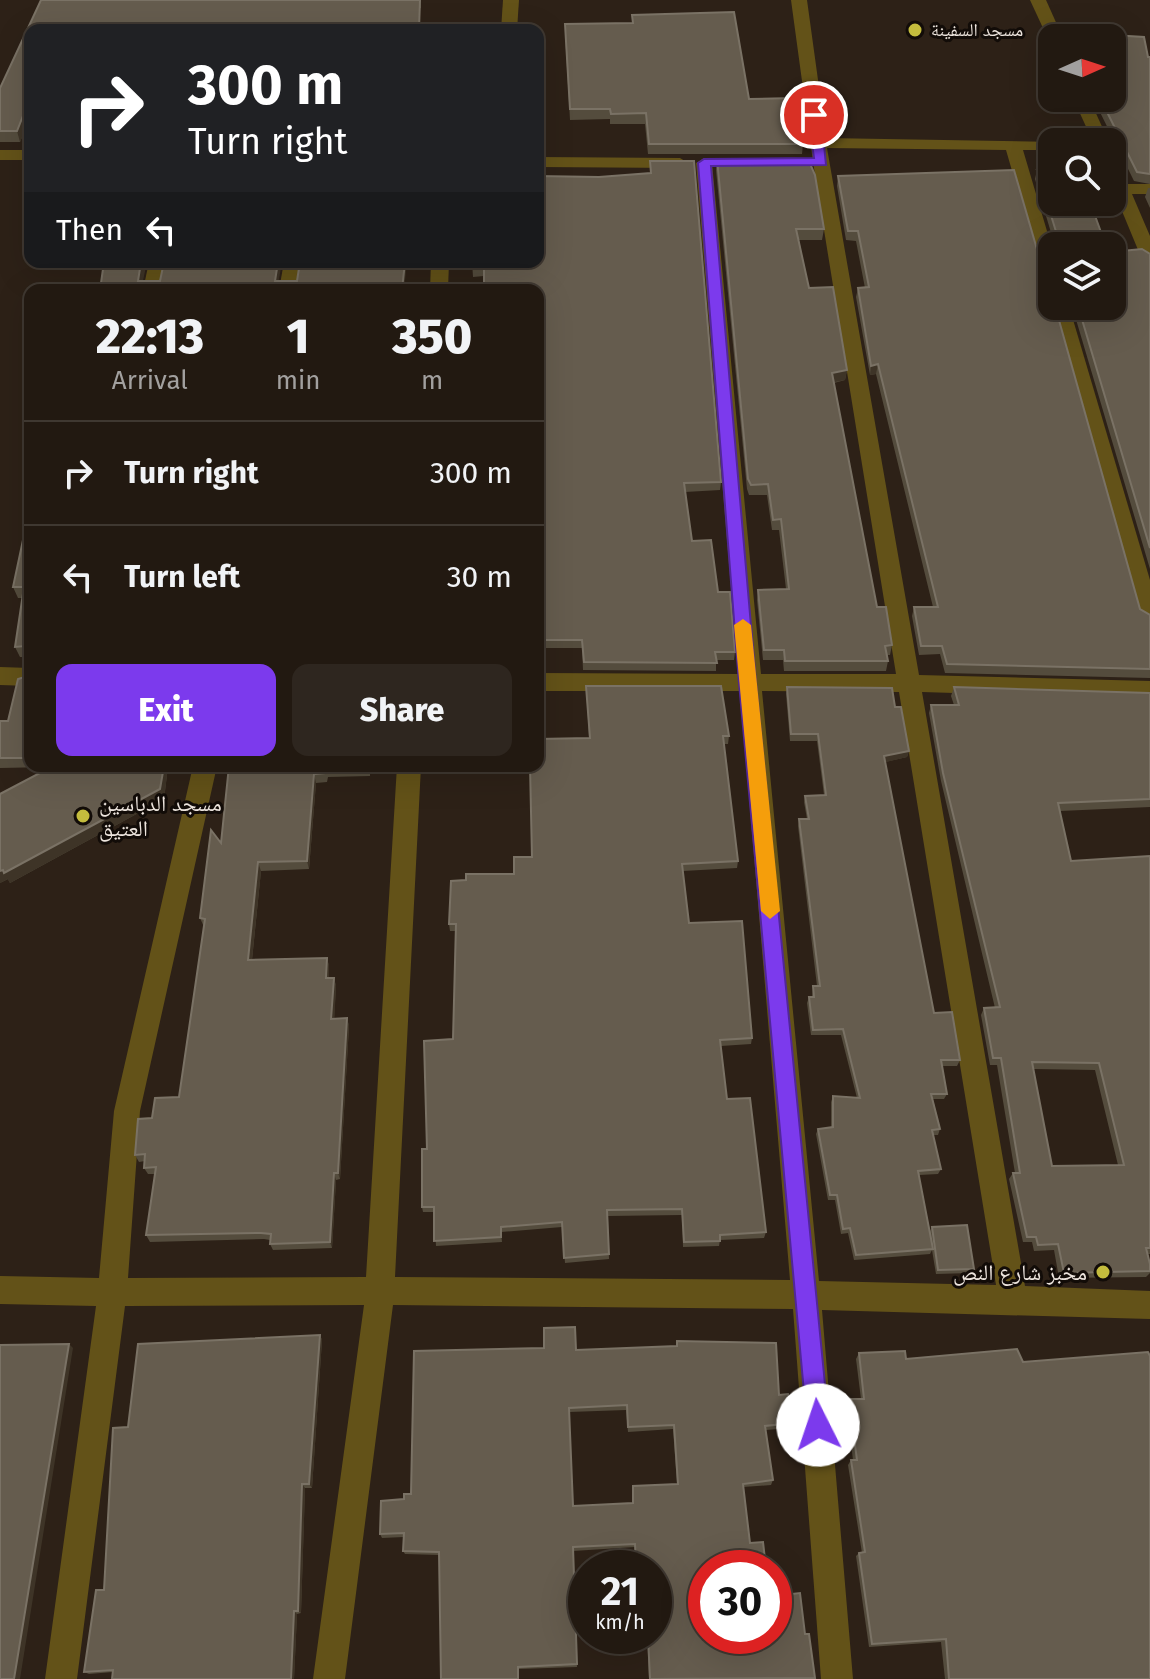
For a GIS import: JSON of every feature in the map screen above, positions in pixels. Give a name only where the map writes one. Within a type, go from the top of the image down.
[{"type":"street","points":[[509,24],[511,0]]},
{"type":"street","points":[[799,0],[815,156],[912,683],[1013,1299]]},
{"type":"street","points":[[1038,0],[1049,24]]},
{"type":"street","points":[[1013,145],[1039,232]]},
{"type":"street","points":[[815,156],[1038,145]]},
{"type":"street","points":[[0,155],[24,155]]},
{"type":"street","points":[[544,162],[711,162],[748,683],[809,1298],[837,1679]]},
{"type":"street","points":[[1126,189],[1150,189]]},
{"type":"street","points":[[1126,197],[1150,257]]},
{"type":"street","points":[[1064,320],[1150,617]]},
{"type":"street","points":[[0,676],[24,677]]},
{"type":"street","points":[[544,682],[912,683],[1150,690]]},
{"type":"street","points":[[61,1679],[112,1295],[127,1111],[204,772]]},
{"type":"street","points":[[329,1679],[380,1291],[409,772]]},
{"type":"street","points":[[0,1290],[112,1295],[380,1291],[1013,1299],[1150,1305]]},
{"type":"building","points":[[41,0],[420,0],[419,24],[30,24]]},
{"type":"building","points":[[734,12],[749,99],[794,98],[803,144],[649,144],[646,113],[611,114],[610,109],[570,109],[565,24],[633,23],[632,15]]},
{"type":"building","points":[[24,36],[24,113],[17,131],[0,131],[0,88]]},
{"type":"building","points":[[1126,36],[1144,37],[1150,57],[1150,174],[1137,172],[1126,150],[1126,128],[1115,128],[1107,112],[1126,112]]},
{"type":"building","points":[[717,159],[808,159],[815,175],[824,229],[796,229],[809,288],[833,287],[847,370],[832,373],[877,607],[886,607],[892,645],[885,646],[888,661],[785,661],[784,650],[764,650],[758,590],[789,589],[781,519],[773,520],[768,484],[751,485],[748,479]]},
{"type":"building","points":[[650,161],[694,161],[721,482],[684,483],[692,541],[711,540],[718,592],[730,592],[735,652],[715,652],[717,663],[584,662],[582,640],[544,640],[544,284],[484,284],[484,268],[544,268],[544,176],[599,177],[651,173]]},
{"type":"building","points":[[1014,170],[1038,253],[1038,320],[1059,320],[1140,609],[1150,615],[1150,669],[947,664],[942,646],[921,646],[914,607],[938,607],[878,364],[871,366],[858,288],[869,287],[858,231],[848,231],[838,176]]},
{"type":"building","points":[[1051,216],[1095,216],[1101,232],[1056,232]]},
{"type":"building","points":[[1142,249],[1150,254],[1150,548],[1082,320],[1126,320],[1126,251]]},
{"type":"building","points":[[103,268],[140,268],[138,281],[160,281],[163,268],[277,268],[275,281],[297,281],[299,268],[404,268],[403,284],[101,284]]},
{"type":"building","points":[[24,535],[24,587],[13,587]]},
{"type":"building","points":[[24,587],[24,646],[15,647]]},
{"type":"building","points":[[24,677],[24,758],[0,758],[0,721],[8,721],[18,679]]},
{"type":"building","points":[[586,686],[721,686],[729,736],[723,736],[738,861],[682,864],[689,923],[742,921],[752,1038],[720,1040],[727,1099],[750,1098],[766,1232],[720,1235],[720,1241],[684,1242],[682,1209],[607,1210],[609,1254],[564,1258],[562,1222],[501,1227],[501,1237],[434,1241],[434,1207],[422,1207],[422,1149],[427,1149],[424,1041],[453,1039],[456,924],[449,924],[451,881],[466,880],[466,874],[514,874],[514,857],[532,857],[530,772],[544,772],[544,739],[590,738]]},
{"type":"building","points":[[787,687],[892,688],[895,707],[901,707],[909,751],[884,756],[934,1013],[952,1012],[960,1060],[941,1060],[947,1094],[931,1094],[940,1129],[932,1130],[941,1169],[918,1171],[933,1249],[856,1255],[850,1228],[843,1229],[837,1195],[830,1195],[818,1129],[833,1127],[833,1096],[860,1098],[843,1029],[813,1030],[809,997],[814,997],[813,986],[820,986],[799,819],[809,819],[805,796],[826,795],[818,734],[791,734]]},
{"type":"building","points":[[954,687],[1150,693],[1150,799],[1058,803],[1071,861],[1150,856],[1150,1248],[1146,1248],[1150,1271],[1064,1273],[1058,1244],[1038,1245],[1036,1237],[1027,1237],[1013,1173],[1020,1173],[1001,1058],[993,1058],[984,1008],[1000,1007],[943,773],[931,705],[959,705]],"holes":[[[1032,1062],[1099,1063],[1124,1165],[1052,1166]]]},
{"type":"building","points":[[42,772],[163,772],[160,789],[4,873],[0,871],[0,794]]},
{"type":"building","points":[[228,772],[325,772],[314,774],[307,861],[258,862],[248,960],[327,958],[326,978],[334,978],[331,1019],[347,1018],[338,1173],[334,1173],[330,1242],[270,1244],[271,1234],[261,1233],[146,1235],[156,1167],[144,1168],[145,1154],[135,1155],[138,1119],[152,1118],[155,1098],[179,1097],[205,919],[200,918],[211,830],[221,843]]},
{"type":"building","points":[[967,1225],[974,1269],[938,1270],[932,1227]]},
{"type":"building","points":[[575,1327],[576,1350],[677,1346],[677,1341],[776,1343],[779,1395],[788,1394],[793,1423],[765,1426],[773,1480],[743,1484],[750,1543],[763,1542],[764,1550],[688,1550],[688,1654],[792,1654],[792,1594],[800,1593],[815,1678],[650,1679],[649,1654],[672,1654],[672,1550],[635,1550],[635,1544],[573,1547],[573,1550],[568,1550],[568,1654],[577,1654],[577,1664],[518,1667],[518,1679],[441,1679],[439,1552],[403,1551],[404,1533],[380,1534],[381,1501],[404,1499],[404,1494],[411,1494],[414,1351],[544,1348],[544,1328]],"holes":[[[627,1405],[628,1427],[674,1425],[678,1484],[633,1486],[633,1503],[573,1506],[569,1408]]]},
{"type":"building","points":[[320,1335],[309,1484],[302,1484],[298,1611],[294,1611],[291,1679],[112,1679],[113,1670],[84,1672],[96,1590],[104,1590],[113,1428],[128,1427],[138,1344]]},
{"type":"building","points":[[69,1344],[14,1679],[0,1679],[0,1345]]},
{"type":"building","points":[[1017,1349],[1023,1362],[1148,1352],[1150,1356],[1150,1679],[949,1679],[946,1639],[872,1644],[859,1553],[865,1552],[851,1460],[857,1460],[849,1399],[864,1399],[859,1353],[905,1351],[906,1359]]},
{"type":"slow traffic","points":[[743,625],[770,911]]},
{"type":"place","name":"مسجد السفينة","points":[[915,30]]},
{"type":"place","name":"مسجد الدباسين العتيق","points":[[83,816]]},
{"type":"place","name":"مخبز شارع النص","points":[[1103,1272]]},
{"type":"route","points":[[814,115],[821,162],[704,163],[748,683],[809,1298],[818,1425]]}]
